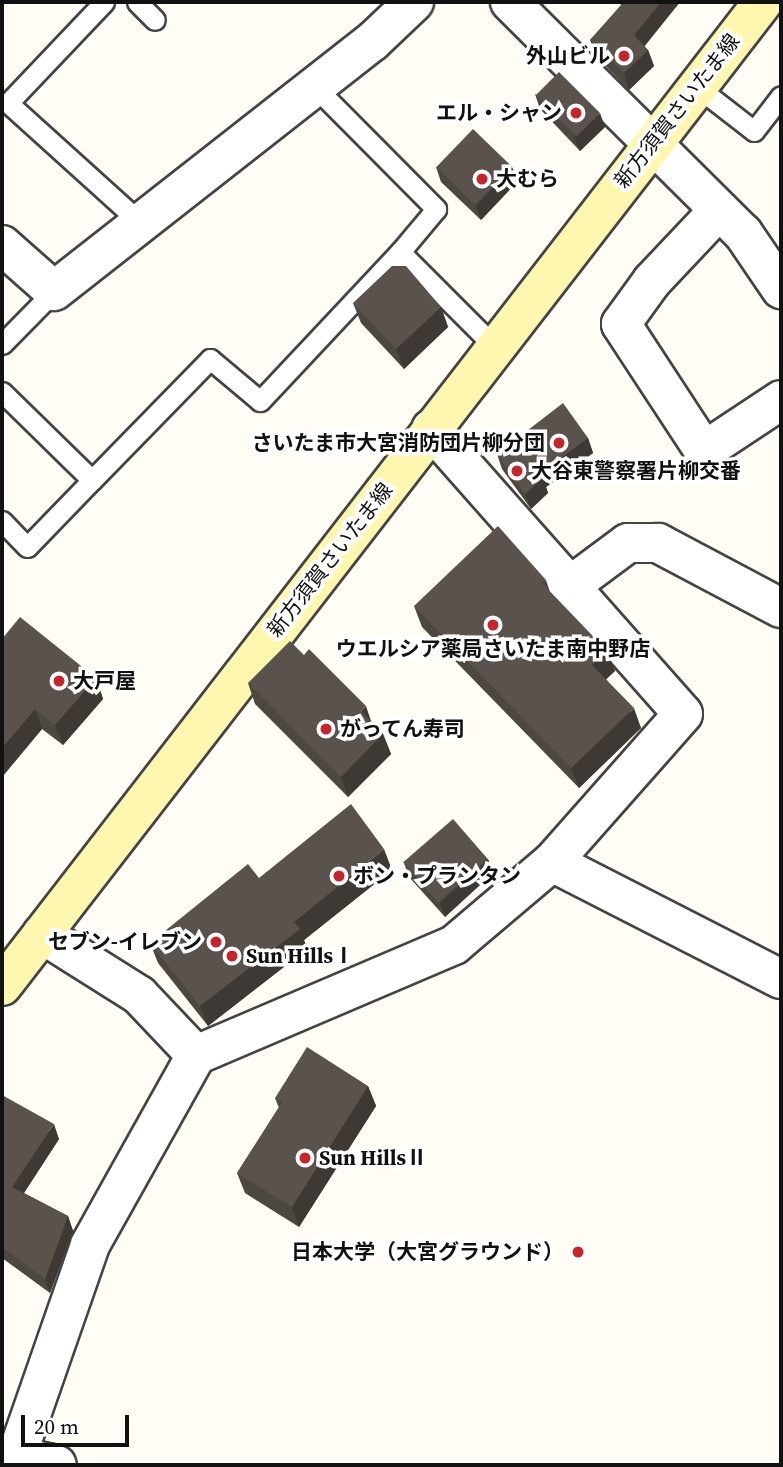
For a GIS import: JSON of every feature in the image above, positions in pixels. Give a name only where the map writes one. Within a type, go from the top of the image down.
[{"type":"main road","name":"新方須賀さいたま線","points":[[5,976],[42,934],[652,142],[763,2]]},
{"type":"street","points":[[2,245],[54,291],[372,42],[414,2]]},
{"type":"street","points":[[510,2],[743,233],[781,289]]},
{"type":"street","points":[[719,210],[652,281],[621,324],[704,451],[781,400]]},
{"type":"street","points":[[57,1465],[9,1454],[90,1245],[197,1055],[454,944],[552,862],[683,714],[431,429]]},
{"type":"street","points":[[570,586],[628,543],[658,543],[781,608]]},
{"type":"street","points":[[552,862],[781,979]]},
{"type":"street","points":[[42,934],[139,995],[197,1055]]},
{"type":"lane","points":[[104,2],[8,103],[141,223]]},
{"type":"lane","points":[[138,2],[155,20]]},
{"type":"lane","points":[[696,86],[754,131],[781,96]]},
{"type":"lane","points":[[2,521],[27,547],[210,359],[260,401],[400,252],[436,209],[315,87]]},
{"type":"lane","points":[[400,252],[495,347]]},
{"type":"lane","points":[[2,344],[54,291]]},
{"type":"lane","points":[[2,392],[92,480]]},
{"type":"building","points":[[625,2],[661,2],[634,35],[648,50],[624,73],[590,40]]},
{"type":"building","points":[[559,72],[600,113],[577,136],[536,95]]},
{"type":"building","points":[[473,129],[512,167],[475,205],[436,167]]},
{"type":"building","points":[[392,266],[406,266],[441,307],[396,349],[353,303]]},
{"type":"building","points":[[563,403],[588,438],[539,474],[543,478],[525,494],[497,454]]},
{"type":"building","points":[[498,526],[546,580],[541,582],[607,651],[592,665],[634,708],[571,768],[414,606]]},
{"type":"building","points":[[20,617],[96,678],[55,725],[35,709],[2,748],[2,639]]},
{"type":"building","name":"がってん寿司","points":[[290,641],[304,655],[309,649],[366,706],[361,711],[383,734],[341,777],[248,683]]},
{"type":"building","points":[[351,804],[384,849],[294,922],[300,929],[200,1006],[150,943],[248,864],[259,878]]},
{"type":"building","points":[[453,819],[488,859],[438,902],[403,862]]},
{"type":"building","name":"Sun HillsⅡ","points":[[307,1047],[368,1086],[292,1207],[237,1173],[282,1102],[275,1098]]},
{"type":"building","points":[[2,1095],[54,1124],[12,1187],[68,1216],[45,1279],[2,1247]]},
{"type":"place","name":"外山ビル","points":[[624,56]]},
{"type":"place","name":"エル・シャン","points":[[576,113]]},
{"type":"place","name":"大むら","points":[[482,179]]},
{"type":"place","name":"さいたま市大宮消防団片柳分団","points":[[559,443]]},
{"type":"place","name":"大谷東警察署片柳交番","points":[[517,471]]},
{"type":"place","name":"ウエルシア薬局さいたま南中野店","points":[[493,625]]},
{"type":"place","name":"大戸屋","points":[[59,681]]},
{"type":"place","name":"がってん寿司","points":[[326,729]]},
{"type":"place","name":"ボン・プランタン","points":[[339,876]]},
{"type":"place","name":"セブン-イレブン","points":[[216,942]]},
{"type":"place","name":"Sun HillsⅠ","points":[[232,956]]},
{"type":"place","name":"Sun HillsⅡ","points":[[305,1158]]},
{"type":"place","name":"日本大学（大宮グラウンド）","points":[[578,1252]]}]
